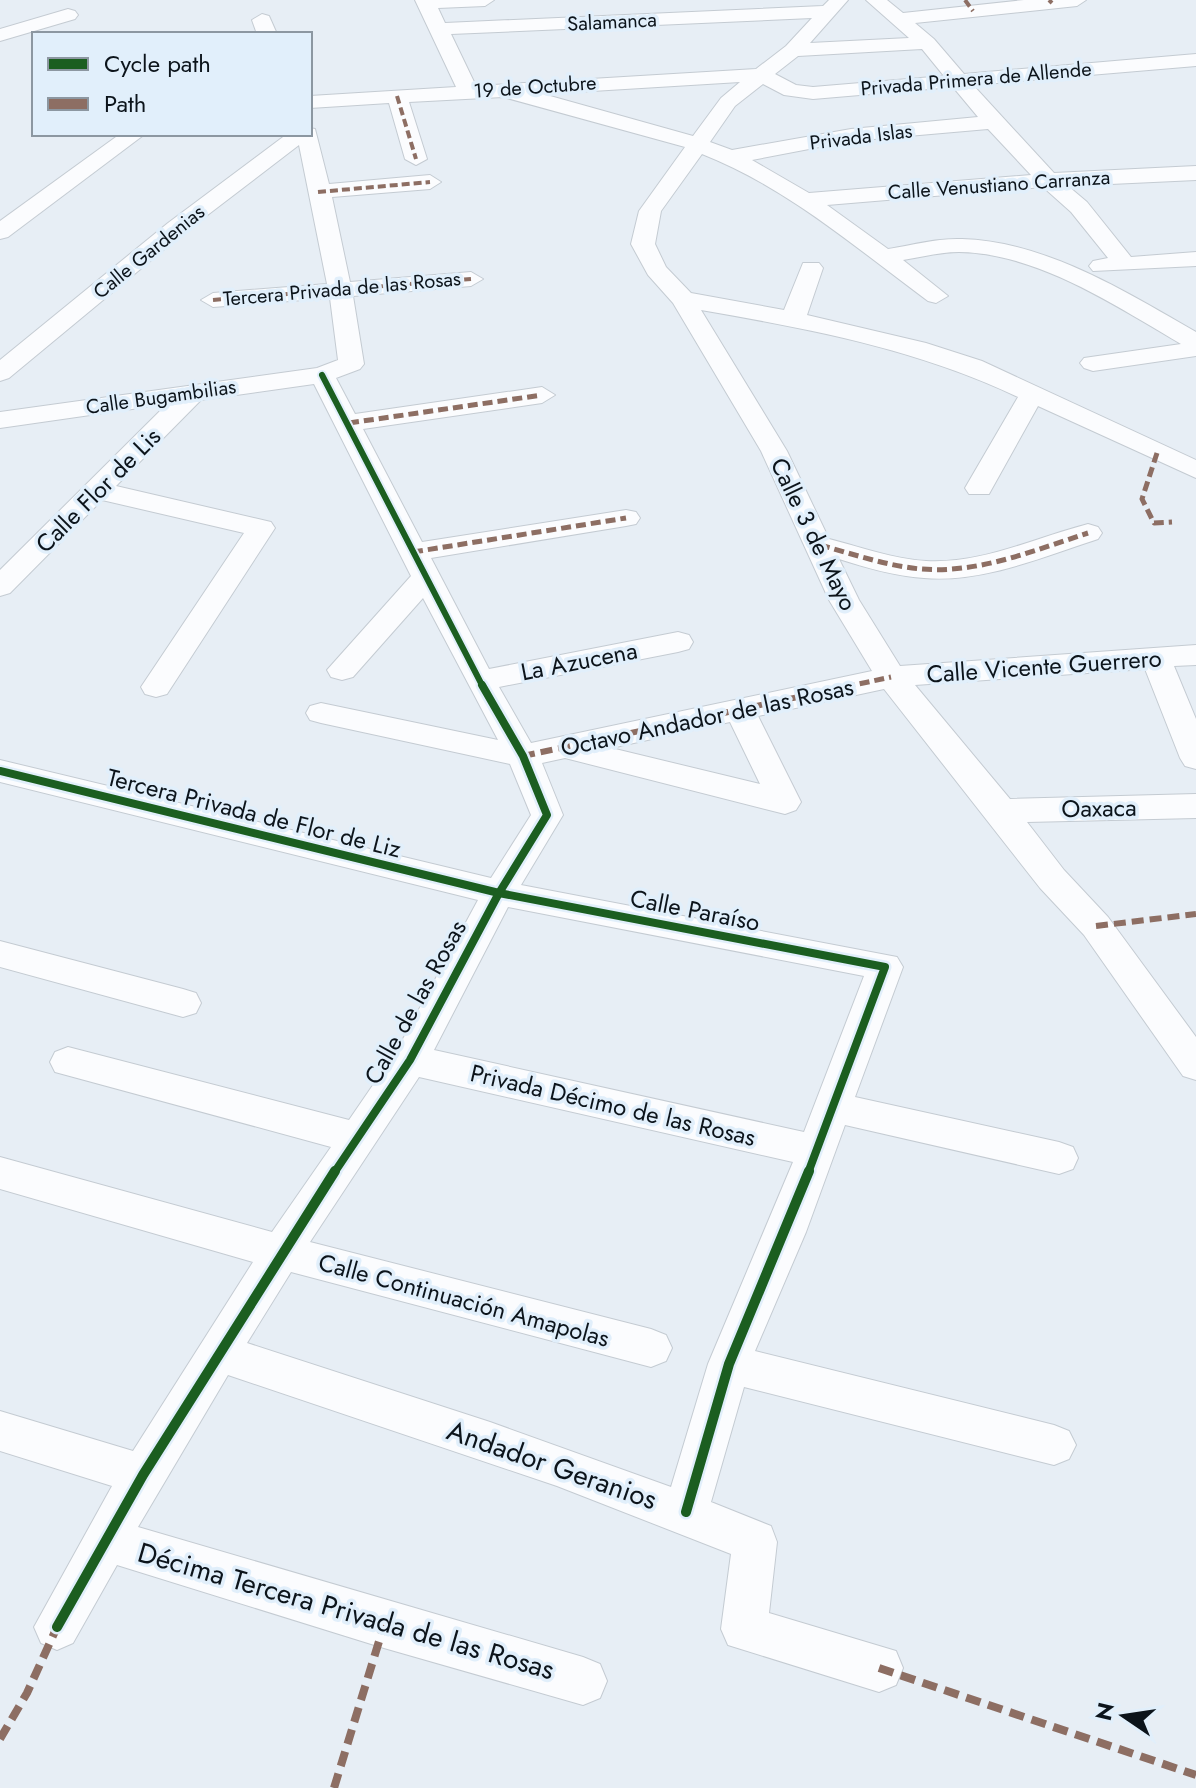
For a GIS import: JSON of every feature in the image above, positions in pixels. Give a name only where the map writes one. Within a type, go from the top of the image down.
[{"type":"street","points":[[469,92],[425,1],[485,0]]},
{"type":"street","points":[[875,0],[902,19],[927,43],[993,122],[1048,180],[1079,207],[1125,264]]},
{"type":"street","points":[[902,19],[969,6],[1077,0]]},
{"type":"street","name":"Salamanca","points":[[441,29],[835,6]]},
{"type":"street","name":"Calle 3 de Mayo","points":[[835,6],[793,50],[728,102],[650,211],[643,244],[656,270],[683,299],[774,451],[844,600],[891,677],[1001,811],[1052,879],[1096,926],[1196,1065]]},
{"type":"street","points":[[0,35],[68,15]]},
{"type":"street","points":[[793,50],[927,43]]},
{"type":"street","name":"Privada Primera de Allende","points":[[761,75],[800,93],[1196,60]]},
{"type":"street","name":"19 de Octubre","points":[[312,102],[761,75]]},
{"type":"street","points":[[498,89],[646,128],[730,157],[802,200],[936,296]]},
{"type":"street","points":[[397,96],[416,159]]},
{"type":"street","name":"Privada Islas","points":[[730,157],[851,135],[993,122]]},
{"type":"street","points":[[0,232],[131,136]]},
{"type":"street","name":"Calle Gardenias","points":[[0,373],[176,228],[297,136]]},
{"type":"street","points":[[307,136],[347,322],[351,364],[322,375]]},
{"type":"street","name":"Calle Venustiano Carranza","points":[[802,200],[1048,180],[1196,173]]},
{"type":"street","points":[[318,192],[430,182]]},
{"type":"street","points":[[0,209],[25,215]]},
{"type":"street","points":[[882,257],[966,245],[1053,270],[1131,304],[1196,342]]},
{"type":"street","points":[[1053,270],[1196,259]]},
{"type":"street","points":[[793,319],[811,268]]},
{"type":"street","name":"Tercera Privada de las Rosas","points":[[213,300],[471,279]]},
{"type":"street","points":[[683,299],[793,319],[917,348],[973,366],[1031,396],[1196,470]]},
{"type":"street","points":[[1093,363],[1196,349]]},
{"type":"street","name":"Calle Bugambilias","points":[[0,420],[322,375]]},
{"type":"street","name":"Calle de las Rosas","points":[[57,1627],[109,1540],[143,1475],[221,1354],[281,1252],[410,1060],[499,893],[547,815],[523,756],[480,681],[322,375]]},
{"type":"street","name":"Calle Flor de Lis","points":[[0,587],[100,491],[195,391]]},
{"type":"street","points":[[349,423],[542,395]]},
{"type":"street","points":[[979,488],[1031,396]]},
{"type":"street","points":[[100,491],[261,528],[156,687]]},
{"type":"street","points":[[342,670],[420,565],[626,518]]},
{"type":"street","points":[[820,545],[896,565],[939,570],[976,565],[1088,533]]},
{"type":"street","name":"La Azucena","points":[[480,681],[678,642]]},
{"type":"street","name":"Calle Vicente Guerrero","points":[[891,677],[1196,655]]},
{"type":"street","points":[[1156,658],[1196,758]]},
{"type":"street","name":"Octavo Andador de las Rosas","points":[[523,756],[891,677]]},
{"type":"street","points":[[564,748],[785,802],[740,710]]},
{"type":"street","points":[[321,713],[523,756]]},
{"type":"street","name":"Tercera Privada de Flor de Liz","points":[[0,771],[499,893]]},
{"type":"street","name":"Oaxaca","points":[[1001,811],[1196,806]]},
{"type":"street","name":"Calle Paraíso","points":[[499,893],[885,967],[833,1107]]},
{"type":"street","points":[[0,954],[183,1003]]},
{"type":"street","name":"Privada Décimo de las Rosas","points":[[410,1060],[817,1151]]},
{"type":"street","points":[[68,1062],[358,1138]]},
{"type":"street","points":[[686,1512],[729,1364],[833,1107],[1059,1158]]},
{"type":"street","name":"Calle Continuación Amapolas","points":[[0,1173],[281,1252],[651,1348]]},
{"type":"street","name":"Andador Geranios","points":[[221,1354],[455,1430],[686,1512],[755,1542],[744,1629],[879,1668]]},
{"type":"street","points":[[729,1364],[1054,1445]]},
{"type":"street","points":[[0,1431],[143,1475]]},
{"type":"street","name":"Décima Tercera Privada de las Rosas","points":[[109,1540],[384,1625],[583,1681]]},
{"type":"marked path","points":[[965,0],[973,11]]},
{"type":"marked path","points":[[1049,0],[1052,3]]},
{"type":"marked path","points":[[397,96],[416,159]]},
{"type":"marked path","points":[[318,192],[430,182]]},
{"type":"marked path","points":[[213,300],[471,279]]},
{"type":"marked path","points":[[349,423],[542,395]]},
{"type":"marked path","points":[[1157,453],[1142,499],[1154,523],[1172,522]]},
{"type":"marked path","points":[[413,552],[626,518]]},
{"type":"marked path","points":[[820,545],[894,565],[939,570],[996,562],[1088,533]]},
{"type":"marked path","points":[[523,756],[891,677]]},
{"type":"marked path","points":[[1096,926],[1196,914]]},
{"type":"marked path","points":[[334,1788],[384,1625]]},
{"type":"marked path","points":[[0,1739],[27,1693],[57,1627]]},
{"type":"marked path","points":[[879,1668],[1196,1775]]},
{"type":"cycle path","points":[[57,1627],[143,1475],[281,1252],[410,1060],[499,893],[547,815],[523,756],[480,681],[322,375]]},
{"type":"cycle path","points":[[0,771],[499,893],[885,967],[786,1232],[729,1364],[686,1512]]}]
